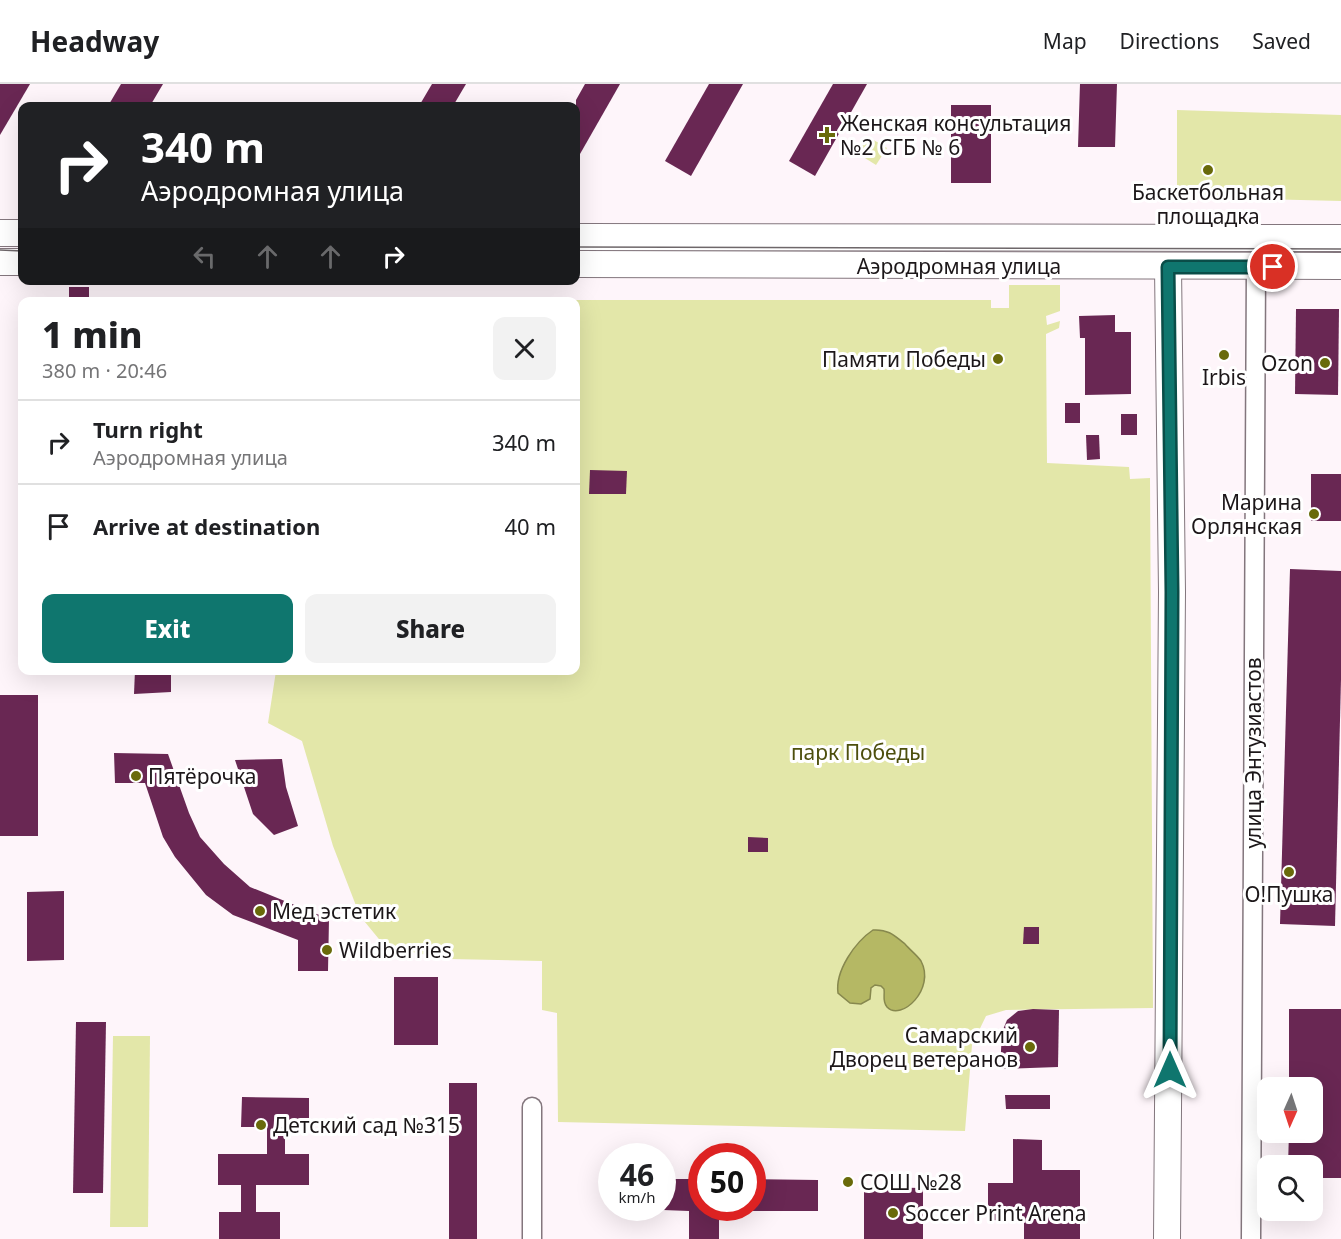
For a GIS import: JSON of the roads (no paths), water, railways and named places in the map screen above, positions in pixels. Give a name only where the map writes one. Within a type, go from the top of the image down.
[{"type":"main road","points":[[0,233],[18,233]]},
{"type":"main road","name":"Аэродромная улица","points":[[580,237],[1341,238]]},
{"type":"main road","points":[[0,262],[18,262]]},
{"type":"main road","name":"Аэродромная улица","points":[[580,264],[1341,266]]},
{"type":"main road","points":[[1167,1239],[1172,615],[1168,267]]},
{"type":"street","name":"улица Энтузиастов","points":[[1251,1239],[1256,267]]},
{"type":"street","points":[[532,1107],[532,1239]]},
{"type":"tram line","points":[[580,247],[1341,249]]},
{"type":"tram line","points":[[0,250],[18,251]]},
{"type":"place","name":"Женская консультация №2 СГБ № 6","points":[[827,135]]},
{"type":"place","name":"Баскетбольная площадка","points":[[1208,170]]},
{"type":"place","name":"Irbis","points":[[1224,355]]},
{"type":"place","name":"Памяти Победы","points":[[998,359]]},
{"type":"place","name":"Ozon","points":[[1325,363]]},
{"type":"place","name":"Марина Орлянская","points":[[1314,514]]},
{"type":"place","name":"Пятёрочка","points":[[136,776]]},
{"type":"place","name":"О!Пушка","points":[[1289,872]]},
{"type":"place","name":"Мед эстетик","points":[[260,911]]},
{"type":"place","name":"Wildberries","points":[[327,950]]},
{"type":"place","name":"Самарский Дворец ветеранов","points":[[1030,1047]]},
{"type":"place","name":"Детский сад №315","points":[[261,1125]]},
{"type":"place","name":"СОШ №28","points":[[848,1182]]},
{"type":"place","name":"Soccer Print Arena","points":[[893,1213]]},
{"type":"park label","name":"парк Победы","points":[[858,752]]}]
